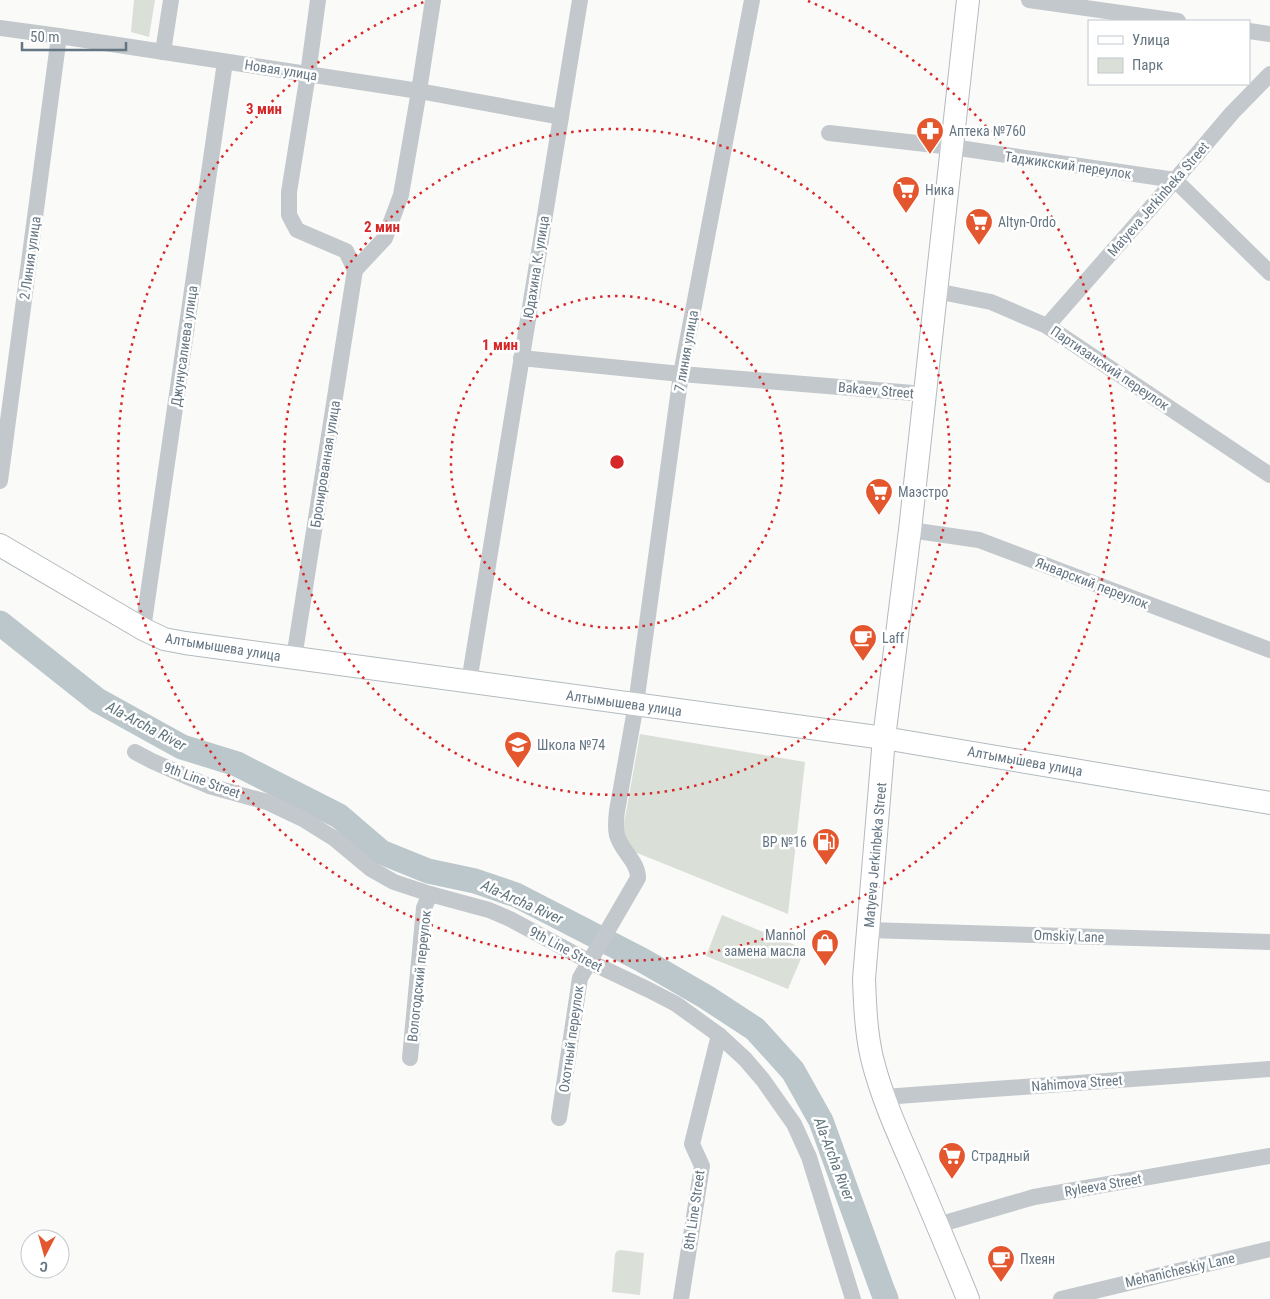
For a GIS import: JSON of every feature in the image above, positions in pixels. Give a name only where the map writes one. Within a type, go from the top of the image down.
[{"type":"main road","name":"Bakaev Street","points":[[925,394],[968,0]]},
{"type":"main road","name":"Matyeva Jerkinbeka Street","points":[[925,394],[884,738],[864,979],[865,1009],[872,1058],[878,1082],[968,1299]]},
{"type":"main road","name":"Алтымышева улица","points":[[0,545],[143,629],[164,639],[884,738],[1270,803]]},
{"type":"street","points":[[163,52],[170,0]]},
{"type":"street","points":[[318,0],[289,192],[289,215],[296,230],[346,251],[355,270],[385,238],[401,194],[433,0]]},
{"type":"street","name":"Юдахина К. улица","points":[[469,682],[580,0]]},
{"type":"street","name":"7 линия улица","points":[[607,931],[638,878],[636,866],[617,836],[615,827],[617,811],[636,704],[681,374],[752,0]]},
{"type":"street","points":[[1029,0],[1136,8],[1175,20]]},
{"type":"street","name":"Новая улица","points":[[0,28],[308,74],[561,117]]},
{"type":"street","points":[[1250,31],[1270,34]]},
{"type":"street","name":"2 Линия улица","points":[[0,481],[59,36]]},
{"type":"street","name":"Джунусалиева улица","points":[[143,629],[225,62]]},
{"type":"street","name":"Matyeva Jerkinbeka Street","points":[[1047,326],[1232,113],[1270,74]]},
{"type":"street","name":"Таджикский переулок","points":[[829,133],[952,147],[1175,180]]},
{"type":"street","points":[[1175,180],[1270,273]]},
{"type":"street","name":"Бронированная улица","points":[[294,658],[355,270]]},
{"type":"street","name":"Партизанский переулок","points":[[936,291],[991,302],[1047,326],[1270,475]]},
{"type":"street","name":"Bakaev Street","points":[[521,358],[681,374],[925,394]]},
{"type":"street","name":"Январский переулок","points":[[910,530],[979,540],[1270,650]]},
{"type":"street","name":"9th Line Street","points":[[135,752],[196,781],[267,802],[303,819],[335,839],[371,870],[394,882],[476,906],[510,919],[676,1004],[719,1035],[745,1059],[763,1080],[794,1124],[810,1157],[854,1299]]},
{"type":"street","name":"Вологодский переулок","points":[[410,1058],[424,908],[430,894]]},
{"type":"street","name":"Omskiy Lane","points":[[868,930],[1270,942]]},
{"type":"street","name":"Охотный переулок","points":[[559,1118],[580,978],[607,931]]},
{"type":"street","name":"8th Line Street","points":[[681,1299],[702,1166],[692,1144],[719,1035]]},
{"type":"street","name":"Nahimova Street","points":[[884,1097],[1270,1069]]},
{"type":"street","name":"Ryleeva Street","points":[[938,1226],[1034,1197],[1270,1156]]},
{"type":"street","name":"Mehanicheskiy Lane","points":[[1060,1299],[1270,1249]]},
{"type":"green space","points":[[134,0],[155,0],[149,37],[131,32]]},
{"type":"green space","points":[[640,734],[805,762],[788,914],[620,846]]},
{"type":"green space","points":[[722,915],[805,949],[788,989],[706,956]]},
{"type":"green space","points":[[621,1250],[644,1253],[640,1295],[612,1292],[615,1254]]},
{"type":"waterway","name":"Ala-Archa River","points":[[0,623],[97,700],[182,747],[237,764],[339,816],[381,852],[428,871],[475,881],[516,895],[642,960],[706,997],[755,1029],[793,1071],[821,1121],[886,1299]]},
{"type":"place","name":"Аптека №760","points":[[930,155]]},
{"type":"place","name":"Ника","points":[[906,214]]},
{"type":"place","name":"Altyn-Ordo","points":[[979,246]]},
{"type":"place","name":"Маэстро","points":[[879,516]]},
{"type":"place","name":"Laff","points":[[863,662]]},
{"type":"place","name":"Школа №74","points":[[518,769]]},
{"type":"place","name":"BP №16","points":[[826,866]]},
{"type":"place","name":"Mannol замена масла","points":[[825,967]]},
{"type":"place","name":"Страдный","points":[[952,1180]]},
{"type":"place","name":"Пхеян","points":[[1001,1283]]}]
